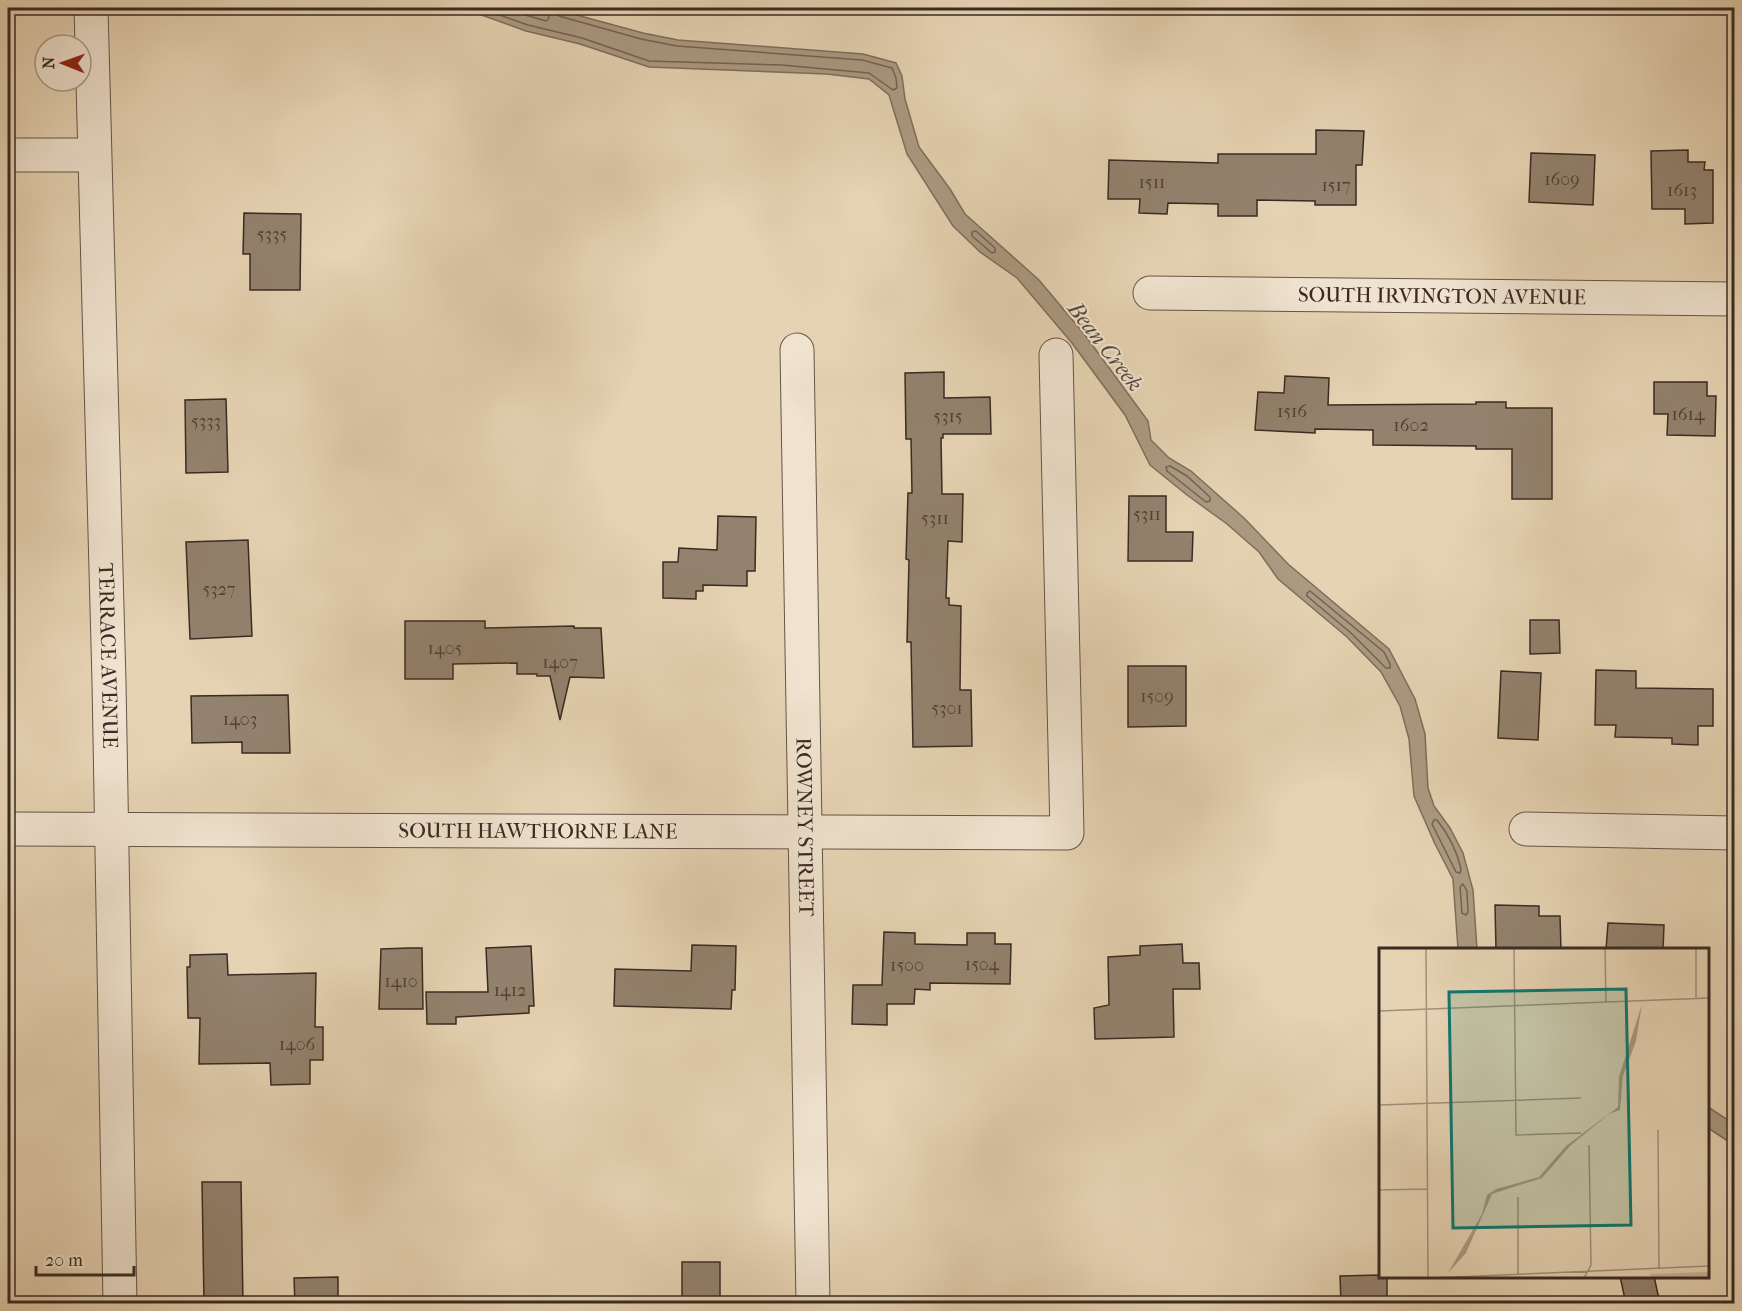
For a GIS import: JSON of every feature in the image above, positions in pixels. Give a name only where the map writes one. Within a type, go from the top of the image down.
[{"type":"street","name":"TERRACE AVENUE","points":[[90,8],[111,831],[120,1304]]},
{"type":"street","points":[[8,155],[94,155]]},
{"type":"street","name":"SOUTH IRVINGTON AVENUE","points":[[1150,293],[1734,299]]},
{"type":"street","name":"ROWNEY STREET","points":[[797,350],[813,1304]]},
{"type":"street","name":"SOUTH HAWTHORNE LANE","points":[[8,829],[1067,833],[1056,355]]},
{"type":"street","points":[[1527,828],[1734,833]]},
{"type":"water","points":[[462,8],[551,8],[678,40],[863,54],[896,63],[902,76],[905,99],[919,147],[965,214],[1039,280],[1085,335],[1148,421],[1151,440],[1169,458],[1191,471],[1245,519],[1288,564],[1389,649],[1415,699],[1425,734],[1428,788],[1434,806],[1450,828],[1463,853],[1473,890],[1477,948],[1458,948],[1453,879],[1414,796],[1409,739],[1400,706],[1381,672],[1347,637],[1278,579],[1259,552],[1227,524],[1150,465],[1125,415],[1072,343],[1017,278],[980,252],[953,226],[907,154],[889,95],[869,79],[827,74],[649,67],[580,44],[526,31]]},
{"type":"water","points":[[1709,1108],[1734,1124],[1734,1145],[1709,1129]]},
{"type":"building","points":[[1316,130],[1364,131],[1362,165],[1356,165],[1356,205],[1315,205],[1315,201],[1257,200],[1257,216],[1218,216],[1218,204],[1168,203],[1167,214],[1139,213],[1140,199],[1108,199],[1109,160],[1218,163],[1218,154],[1316,154]]},
{"type":"building","points":[[1688,150],[1688,162],[1705,162],[1704,170],[1713,170],[1713,223],[1685,224],[1685,209],[1652,209],[1651,151]]},
{"type":"building","points":[[1531,153],[1595,155],[1593,205],[1529,202]]},
{"type":"building","points":[[244,213],[301,214],[300,290],[250,290],[250,254],[243,254]]},
{"type":"building","points":[[944,372],[944,398],[990,397],[991,434],[943,434],[941,438],[942,494],[963,494],[962,542],[948,541],[946,598],[949,598],[949,605],[961,606],[960,690],[971,690],[972,746],[913,747],[911,642],[907,642],[909,560],[906,559],[908,493],[912,493],[911,439],[906,439],[905,373]]},
{"type":"building","points":[[1285,376],[1329,378],[1328,405],[1506,402],[1506,408],[1552,408],[1552,499],[1512,499],[1512,449],[1476,449],[1476,446],[1373,445],[1373,430],[1315,429],[1315,433],[1255,430],[1258,392],[1284,393]]},
{"type":"building","points":[[1654,382],[1707,382],[1707,396],[1716,396],[1715,436],[1667,435],[1668,414],[1654,414]]},
{"type":"building","points":[[226,399],[228,472],[186,473],[185,400]]},
{"type":"building","points":[[1129,496],[1166,496],[1166,532],[1193,532],[1192,561],[1128,561]]},
{"type":"building","points":[[718,516],[756,517],[755,571],[747,571],[747,586],[703,585],[703,591],[696,591],[696,599],[663,598],[663,562],[678,562],[679,548],[717,550]]},
{"type":"building","points":[[248,540],[252,636],[190,639],[186,542]]},
{"type":"building","points":[[1530,620],[1559,620],[1560,653],[1530,654]]},
{"type":"building","points":[[405,621],[485,621],[485,628],[574,626],[574,628],[601,628],[604,678],[570,677],[560,720],[550,676],[517,674],[517,663],[453,664],[453,679],[405,679]]},
{"type":"building","points":[[1128,666],[1186,666],[1186,726],[1128,727]]},
{"type":"building","points":[[1596,670],[1636,671],[1636,688],[1713,689],[1713,726],[1698,726],[1698,745],[1672,744],[1672,738],[1615,737],[1616,725],[1595,725]]},
{"type":"building","points":[[1501,671],[1541,673],[1538,740],[1498,738]]},
{"type":"building","points":[[288,695],[290,753],[242,753],[242,742],[192,743],[191,696]]},
{"type":"building","points":[[1495,905],[1539,906],[1539,916],[1560,916],[1561,948],[1496,948]]},
{"type":"building","points":[[1608,923],[1664,925],[1663,948],[1606,948]]},
{"type":"building","points":[[884,932],[915,933],[915,944],[967,945],[967,933],[995,933],[995,944],[1011,944],[1010,984],[930,983],[930,990],[915,989],[914,1004],[887,1004],[887,1025],[852,1024],[853,985],[882,985]]},
{"type":"building","points":[[1182,944],[1183,963],[1199,963],[1200,989],[1173,989],[1174,1037],[1095,1039],[1094,1008],[1109,1005],[1108,957],[1140,955],[1140,946]]},
{"type":"building","points":[[692,945],[736,946],[735,990],[732,990],[731,1009],[614,1006],[615,969],[691,971]]},
{"type":"building","points":[[531,946],[534,1006],[529,1006],[529,1013],[456,1017],[456,1024],[427,1024],[426,992],[488,992],[486,948]]},
{"type":"building","points":[[422,948],[423,1009],[379,1009],[381,949]]},
{"type":"building","points":[[227,954],[228,975],[316,973],[315,1027],[323,1027],[323,1060],[310,1060],[310,1084],[271,1085],[270,1063],[199,1064],[200,1018],[188,1018],[187,967],[190,967],[190,955]]},
{"type":"building","points":[[202,1182],[241,1182],[243,1304],[204,1304]]},
{"type":"building","points":[[682,1262],[720,1262],[720,1304],[682,1304]]},
{"type":"building","points":[[1379,1275],[1379,1278],[1387,1278],[1387,1304],[1341,1304],[1340,1276]]},
{"type":"building","points":[[338,1277],[338,1304],[295,1304],[294,1278]]},
{"type":"building","points":[[1620,1278],[1654,1278],[1660,1304],[1626,1304]]},
{"type":"water label","name":"Bean Creek","points":[[1106,346]]}]
